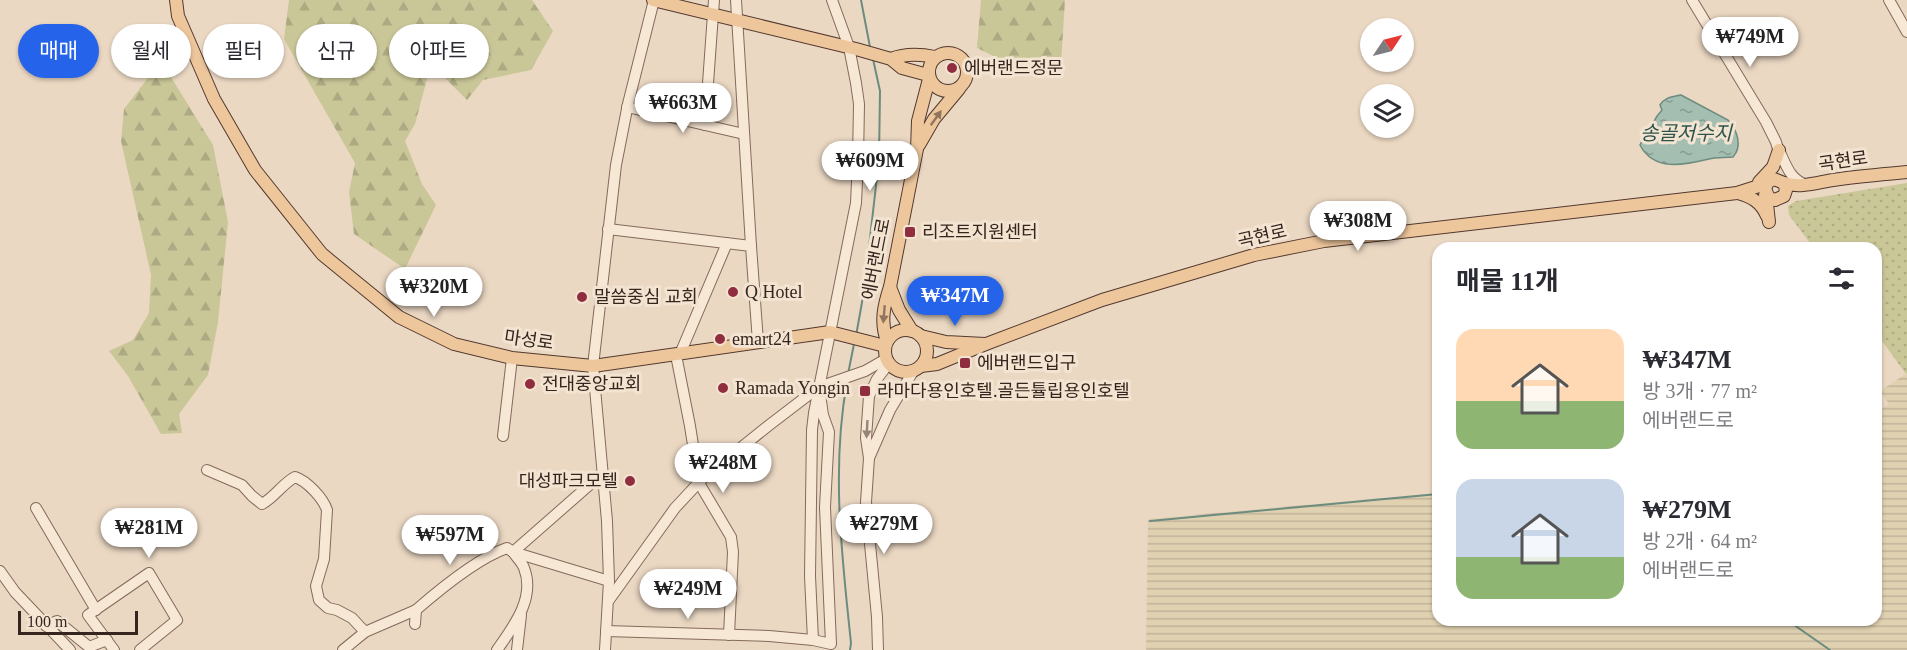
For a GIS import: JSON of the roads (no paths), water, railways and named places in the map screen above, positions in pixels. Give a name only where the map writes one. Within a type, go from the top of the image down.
[{"type":"main road","name":"마성로","points":[[176,0],[178,16],[214,99],[255,170],[322,255],[399,317],[454,344],[512,358],[593,366],[833,333]]},
{"type":"main road","points":[[654,0],[852,48],[891,59],[902,68],[929,77]]},
{"type":"main road","points":[[891,59],[902,55],[935,57],[948,53],[955,54],[961,58],[968,72],[966,79],[934,120],[917,149]]},
{"type":"main road","points":[[935,57],[930,66],[929,77],[933,85],[945,92],[958,89]]},
{"type":"main road","name":"에버랜드로","points":[[887,352],[882,322],[884,304],[890,287],[917,149],[918,121],[929,77]]},
{"type":"main road","points":[[1737,193],[1749,188],[1765,176],[1776,162],[1779,150]]},
{"type":"main road","name":"곡현로","points":[[1768,182],[1778,180],[1797,186],[1907,172]]},
{"type":"main road","points":[[1737,193],[1768,182]]},
{"type":"main road","points":[[1768,182],[1765,189],[1768,222]]},
{"type":"main road","points":[[1768,222],[1786,190],[1784,183]]},
{"type":"main road","points":[[1737,193],[1766,195],[1775,201],[1807,185]]},
{"type":"main road","points":[[1768,222],[1786,199],[1807,185]]},
{"type":"main road","points":[[1737,193],[1752,197],[1757,201],[1764,208],[1768,222]]},
{"type":"main road","name":"곡현로","points":[[918,368],[937,364],[1102,300],[1254,255],[1312,243],[1737,193]]},
{"type":"main road","points":[[833,333],[871,342],[887,352],[900,371],[918,368],[926,354],[924,342],[899,310],[890,287]]},
{"type":"main road","points":[[887,352],[895,333],[900,331],[946,342],[986,344]]},
{"type":"street","points":[[605,650],[609,582],[603,472],[593,366],[616,165],[627,107],[654,0]]},
{"type":"street","points":[[705,125],[714,0]]},
{"type":"street","points":[[736,0],[758,342]]},
{"type":"street","points":[[606,631],[769,636],[831,644],[825,507],[829,432],[823,415],[833,333],[856,203],[859,104],[852,48],[832,0]]},
{"type":"street","points":[[1692,0],[1766,122],[1792,176],[1807,185]]},
{"type":"street","points":[[1889,0],[1907,32]]},
{"type":"street","points":[[627,107],[744,134]]},
{"type":"street","points":[[1768,182],[1779,163],[1779,150]]},
{"type":"street","points":[[1779,150],[1784,183]]},
{"type":"street","points":[[608,229],[751,246]]},
{"type":"street","points":[[727,243],[678,354],[699,483],[731,537],[733,552],[729,635]]},
{"type":"street","points":[[609,600],[675,508],[699,483],[768,426],[825,385],[865,371],[887,352]]},
{"type":"street","points":[[878,650],[866,502],[869,458],[866,438],[869,396],[887,352]]},
{"type":"street","points":[[503,436],[512,358]]},
{"type":"street","points":[[869,458],[890,410],[918,368]]},
{"type":"street","points":[[813,640],[810,576],[812,430],[825,385]]},
{"type":"street","points":[[207,470],[242,485],[262,504],[269,500],[286,481],[295,477],[302,480],[327,510],[324,558],[316,586],[319,600],[328,608],[352,618],[365,632]]},
{"type":"street","points":[[513,552],[603,472]]},
{"type":"street","points":[[36,508],[96,610]]},
{"type":"street","points":[[343,650],[365,632],[416,610],[442,589],[489,557],[507,548],[513,552],[609,582]]},
{"type":"street","points":[[513,552],[524,567],[527,587],[521,612],[517,650]]},
{"type":"street","points":[[0,571],[45,626],[70,650]]},
{"type":"street","points":[[114,650],[88,615],[149,573],[177,620],[140,650]]},
{"type":"street","points":[[415,624],[416,610]]},
{"type":"street","points":[[497,650],[521,612]]},
{"type":"street","points":[[45,626],[57,621],[88,646],[107,640]]},
{"type":"water","name":"송골저수지","points":[[1681,95],[1728,120],[1738,138],[1738,148],[1733,157],[1670,164],[1661,163],[1646,154],[1640,145],[1662,110],[1660,105],[1666,99]]},
{"type":"waterway","points":[[861,0],[870,47]]},
{"type":"waterway","points":[[856,336],[864,291],[879,159],[880,91],[873,59]]},
{"type":"waterway","points":[[848,374],[854,344]]},
{"type":"waterway","points":[[847,382],[842,415],[839,480],[850,650]]},
{"type":"waterway","points":[[1150,521],[1432,495]]},
{"type":"waterway","points":[[1796,626],[1830,650]]},
{"type":"place","name":"에버랜드정문","points":[[952,68]]},
{"type":"place","name":"리조트지원센터","points":[[910,232]]},
{"type":"place","name":"Q Hotel","points":[[733,292]]},
{"type":"place","name":"말씀중심 교회","points":[[582,297]]},
{"type":"place","name":"emart24","points":[[720,339]]},
{"type":"place","name":"에버랜드입구","points":[[965,363]]},
{"type":"place","name":"전대중앙교회","points":[[530,384]]},
{"type":"place","name":"Ramada Yongin","points":[[723,388]]},
{"type":"place","name":"라마다용인호텔.골든튤립용인호텔","points":[[865,391]]},
{"type":"place","name":"대성파크모텔","points":[[630,481]]}]
